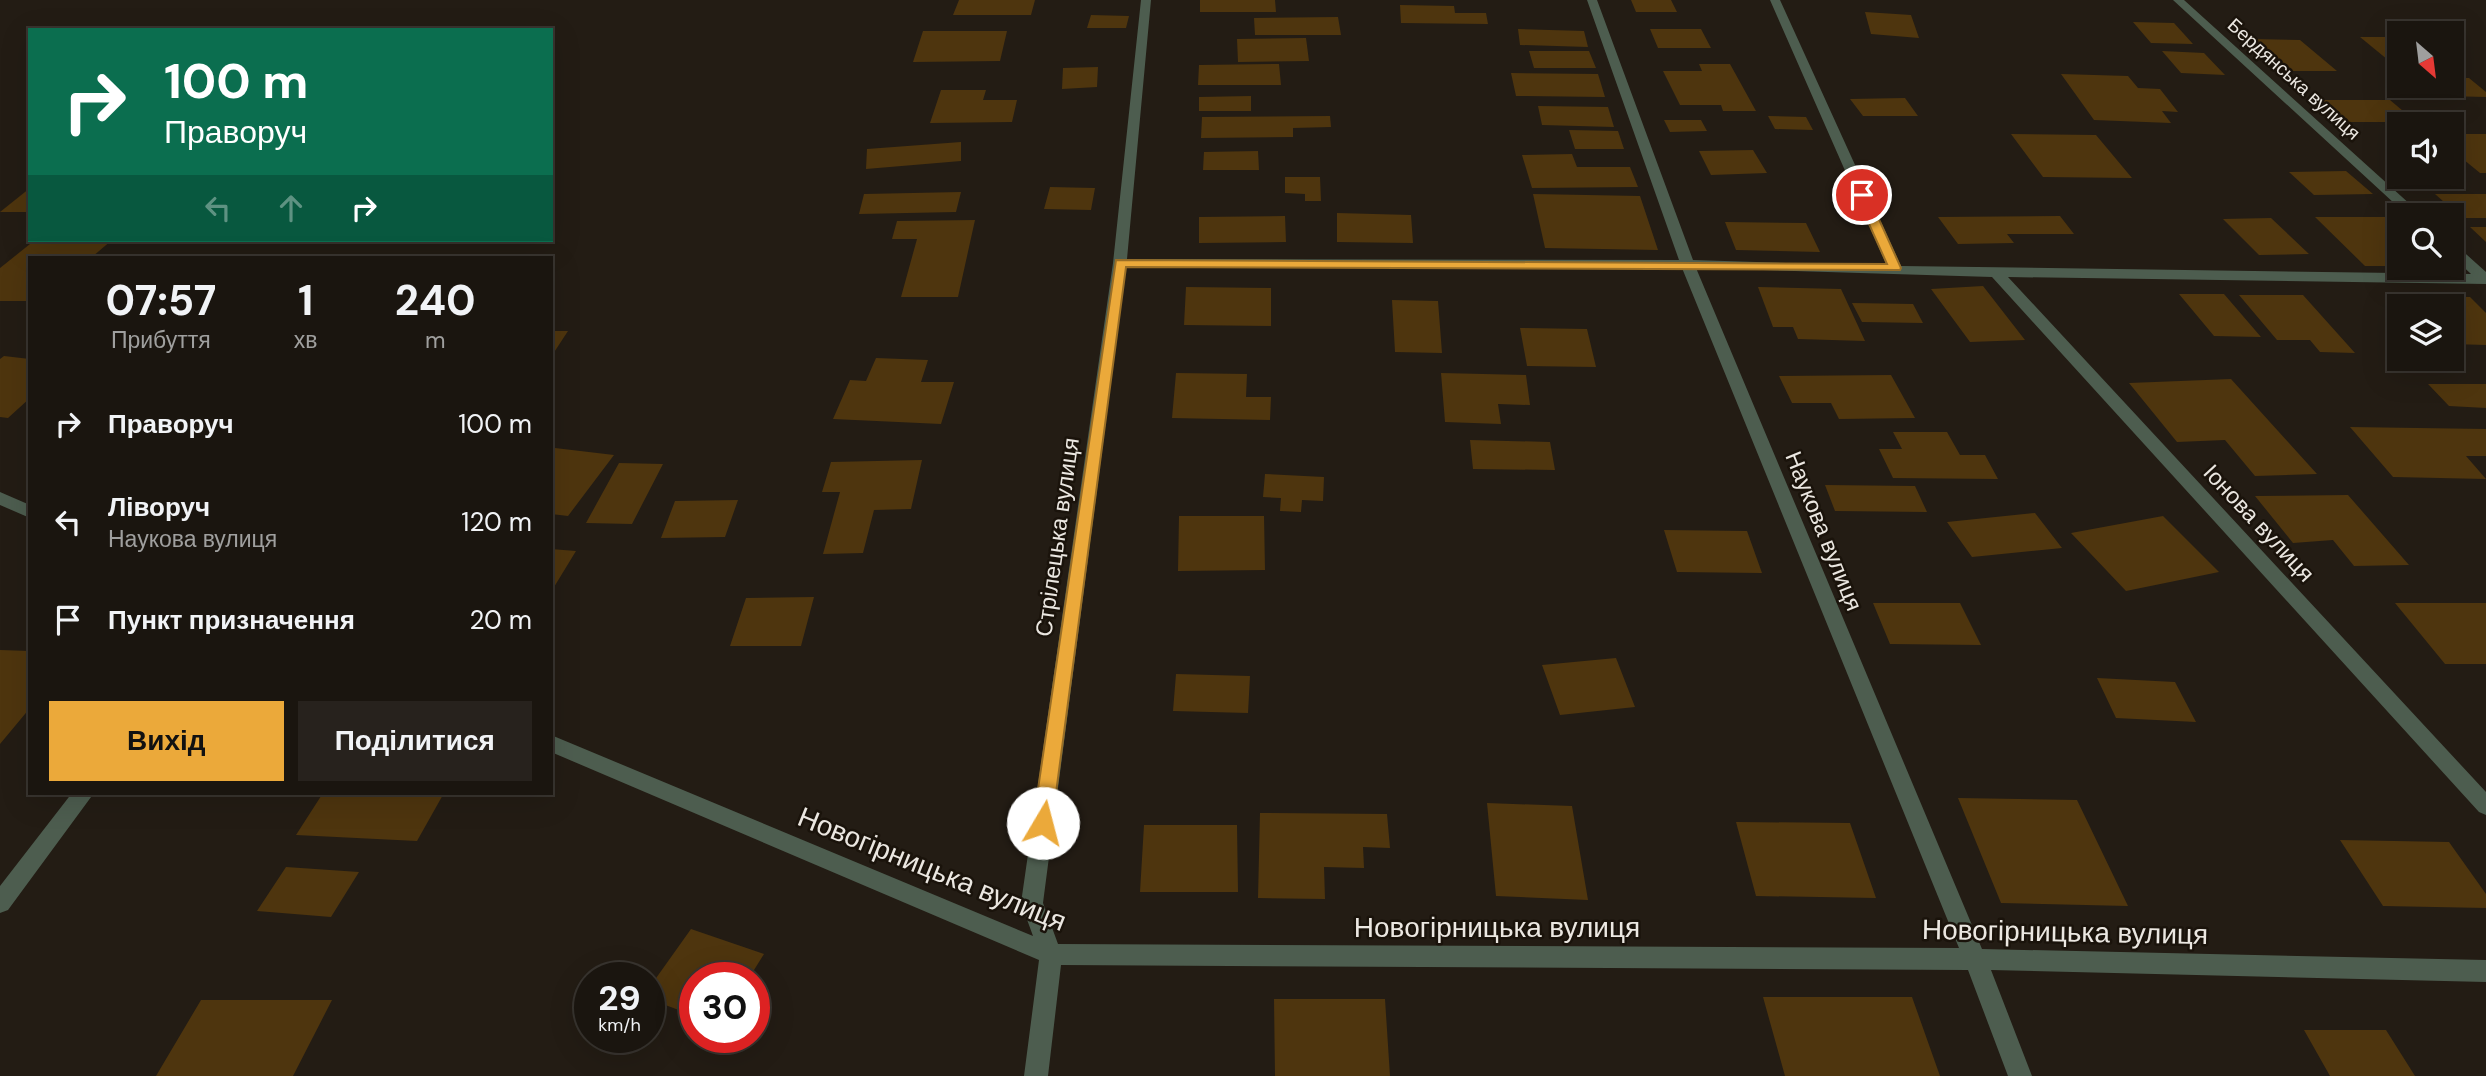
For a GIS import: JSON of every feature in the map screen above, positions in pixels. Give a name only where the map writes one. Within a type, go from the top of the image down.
[{"type":"street","name":"Стрілецька вулиця","points":[[1037,1076],[1051,954],[1032,903],[1120,263],[1146,0]]},
{"type":"street","name":"Наукова вулиця","points":[[1592,0],[1687,264],[1975,959],[2020,1076]]},
{"type":"street","points":[[1775,0],[1895,268]]},
{"type":"street","name":"Бердянська вулиця","points":[[2178,0],[2402,203]]},
{"type":"street","points":[[2464,260],[2485,279]]},
{"type":"street","points":[[1120,263],[1687,264],[1996,272],[2485,279]]},
{"type":"street","name":"Іонова вулиця","points":[[1996,272],[2486,806]]},
{"type":"street","points":[[0,498],[28,511]]},
{"type":"street","name":"Новогірницька вулиця","points":[[553,744],[1051,954],[1975,959],[2486,971]]},
{"type":"street","points":[[0,903],[81,795]]},
{"type":"building","points":[[959,0],[1035,0],[1031,15],[953,15]]},
{"type":"building","points":[[1200,0],[1275,0],[1276,12],[1200,12]]},
{"type":"building","points":[[1631,0],[1671,0],[1677,12],[1636,12]]},
{"type":"building","points":[[1400,5],[1454,6],[1455,13],[1486,13],[1488,24],[1401,23]]},
{"type":"building","points":[[1865,12],[1911,15],[1919,38],[1871,34]]},
{"type":"building","points":[[1091,15],[1129,16],[1126,28],[1087,28]]},
{"type":"building","points":[[1338,17],[1341,35],[1255,35],[1254,18]]},
{"type":"building","points":[[2133,22],[2174,23],[2193,44],[2151,43]]},
{"type":"building","points":[[1518,29],[1584,31],[1588,47],[1520,45]]},
{"type":"building","points":[[1650,29],[1701,29],[1711,48],[1658,48]]},
{"type":"building","points":[[923,31],[1007,31],[1000,61],[913,62]]},
{"type":"building","points":[[2360,37],[2387,37],[2387,59]]},
{"type":"building","points":[[1306,38],[1309,61],[1238,62],[1237,39]]},
{"type":"building","points":[[2251,39],[2300,40],[2337,71],[2286,71]]},
{"type":"building","points":[[1529,51],[1589,51],[1596,68],[1534,68]]},
{"type":"building","points":[[2162,51],[2204,53],[2225,75],[2181,73]]},
{"type":"building","points":[[1279,64],[1281,85],[1198,85],[1199,65]]},
{"type":"building","points":[[1699,64],[1730,64],[1756,111],[1723,111],[1721,105],[1680,105],[1663,71],[1702,71]]},
{"type":"building","points":[[1098,67],[1097,87],[1062,89],[1063,68]]},
{"type":"building","points":[[1511,73],[1598,74],[1605,97],[1516,96]]},
{"type":"building","points":[[2061,74],[2128,76],[2138,88],[2160,89],[2178,112],[2162,111],[2171,123],[2094,120]]},
{"type":"building","points":[[2464,78],[2469,78],[2486,92],[2486,97],[2464,96]]},
{"type":"building","points":[[941,90],[986,90],[983,100],[1017,100],[1012,122],[930,123]]},
{"type":"building","points":[[1251,96],[1251,111],[1199,111],[1199,97]]},
{"type":"building","points":[[1905,98],[1918,116],[1863,116],[1850,99]]},
{"type":"building","points":[[2319,100],[2390,100],[2404,112],[2387,112],[2387,122],[2344,122]]},
{"type":"building","points":[[1538,106],[1608,107],[1614,127],[1542,125]]},
{"type":"building","points":[[1330,116],[1331,127],[1293,128],[1293,137],[1201,138],[1202,117]]},
{"type":"building","points":[[1768,116],[1806,117],[1813,130],[1775,129]]},
{"type":"building","points":[[1664,120],[1701,120],[1707,131],[1670,132]]},
{"type":"building","points":[[1569,130],[1618,131],[1624,149],[1575,149]]},
{"type":"building","points":[[2011,134],[2096,135],[2132,178],[2043,177]]},
{"type":"building","points":[[2464,134],[2486,134],[2486,173],[2480,173],[2464,160]]},
{"type":"building","points":[[961,142],[961,161],[866,169],[867,149]]},
{"type":"building","points":[[1753,150],[1767,173],[1711,175],[1699,151]]},
{"type":"building","points":[[1258,151],[1259,170],[1203,170],[1204,152]]},
{"type":"building","points":[[1572,154],[1577,167],[1630,167],[1638,187],[1532,188],[1522,155]]},
{"type":"building","points":[[2346,171],[2373,194],[2314,195],[2289,172]]},
{"type":"building","points":[[1285,177],[1320,177],[1321,201],[1305,201],[1305,194],[1285,193]]},
{"type":"building","points":[[1050,187],[1095,188],[1091,210],[1044,209]]},
{"type":"building","points":[[28,190],[28,212],[0,212]]},
{"type":"building","points":[[961,192],[956,212],[859,214],[864,194]]},
{"type":"building","points":[[1533,194],[1640,196],[1658,250],[1545,248]]},
{"type":"building","points":[[2435,194],[2486,194],[2486,218],[2464,218],[2464,203],[2445,203]]},
{"type":"building","points":[[1337,213],[1411,215],[1413,243],[1337,242]]},
{"type":"building","points":[[1285,216],[1286,242],[1199,243],[1199,217]]},
{"type":"building","points":[[2060,216],[2074,234],[2007,234],[2014,243],[1958,244],[1938,217]]},
{"type":"building","points":[[2315,217],[2387,217],[2387,266],[2365,266]]},
{"type":"building","points":[[2271,218],[2309,254],[2259,255],[2223,219]]},
{"type":"building","points":[[975,220],[958,297],[901,297],[917,239],[892,239],[897,221]]},
{"type":"building","points":[[1725,222],[1806,223],[1820,252],[1736,250]]},
{"type":"building","points":[[2470,227],[2486,227],[2486,242]]},
{"type":"building","points":[[32,242],[110,242],[93,256],[28,256],[28,301],[0,301],[0,268]]},
{"type":"building","points":[[1983,286],[2025,340],[1970,342],[1931,289]]},
{"type":"building","points":[[1186,287],[1271,288],[1271,326],[1184,325]]},
{"type":"building","points":[[1758,287],[1841,289],[1865,341],[1798,339],[1793,327],[1773,327]]},
{"type":"building","points":[[2179,294],[2224,294],[2261,337],[2214,336]]},
{"type":"building","points":[[2239,295],[2303,295],[2355,353],[2320,352],[2310,340],[2277,340]]},
{"type":"building","points":[[2464,297],[2470,297],[2486,313],[2486,345],[2464,344]]},
{"type":"building","points":[[1392,300],[1438,301],[1442,353],[1395,352]]},
{"type":"building","points":[[1852,303],[1913,304],[1923,323],[1862,322]]},
{"type":"building","points":[[1520,328],[1587,329],[1596,367],[1527,366]]},
{"type":"building","points":[[553,331],[568,331],[553,354]]},
{"type":"building","points":[[4,356],[28,359],[28,400],[8,418],[0,417],[0,359]]},
{"type":"building","points":[[876,358],[928,360],[921,382],[954,382],[941,424],[833,419],[850,380],[866,381]]},
{"type":"building","points":[[1176,373],[1247,374],[1246,397],[1271,397],[1270,420],[1172,418]]},
{"type":"building","points":[[1441,373],[1526,375],[1530,405],[1498,404],[1501,424],[1445,422]]},
{"type":"building","points":[[1891,375],[1915,418],[1839,419],[1831,403],[1792,403],[1779,376]]},
{"type":"building","points":[[2231,379],[2317,474],[2255,476],[2225,440],[2177,442],[2129,383]]},
{"type":"building","points":[[2428,384],[2486,384],[2486,408],[2449,406]]},
{"type":"building","points":[[2350,427],[2486,429],[2486,456],[2466,456],[2486,479],[2393,477]]},
{"type":"building","points":[[1893,432],[1947,432],[1960,455],[1985,455],[1998,479],[1893,478],[1879,449],[1902,449]]},
{"type":"building","points":[[1470,440],[1550,442],[1555,470],[1473,469]]},
{"type":"building","points":[[555,448],[614,455],[568,516],[553,514]]},
{"type":"building","points":[[922,460],[911,509],[874,510],[863,553],[823,554],[840,492],[822,492],[831,462]]},
{"type":"building","points":[[619,463],[663,464],[632,524],[586,523]]},
{"type":"building","points":[[1265,474],[1324,477],[1323,501],[1302,500],[1301,512],[1280,511],[1281,498],[1263,497]]},
{"type":"building","points":[[1825,485],[1915,486],[1927,512],[1835,511]]},
{"type":"building","points":[[2348,495],[2409,565],[2354,566],[2333,540],[2293,543],[2255,496]]},
{"type":"building","points":[[738,500],[725,537],[661,538],[675,501]]},
{"type":"building","points":[[2035,513],[2062,548],[1972,557],[1947,522]]},
{"type":"building","points":[[1179,516],[1264,516],[1265,570],[1178,571]]},
{"type":"building","points":[[2163,516],[2219,572],[2126,591],[2071,533]]},
{"type":"building","points":[[1664,530],[1747,531],[1762,573],[1677,572]]},
{"type":"building","points":[[553,549],[576,551],[553,589]]},
{"type":"building","points":[[814,597],[801,646],[730,646],[746,598]]},
{"type":"building","points":[[1873,603],[1960,603],[1981,645],[1890,644]]},
{"type":"building","points":[[2395,603],[2486,603],[2486,664],[2445,664]]},
{"type":"building","points":[[0,650],[28,651],[28,710],[0,744]]},
{"type":"building","points":[[1616,658],[1635,707],[1560,715],[1542,665]]},
{"type":"building","points":[[1176,674],[1250,676],[1248,713],[1173,711]]},
{"type":"building","points":[[2097,678],[2175,682],[2196,722],[2116,718]]},
{"type":"building","points":[[322,795],[443,795],[417,841],[296,835]]},
{"type":"building","points":[[1958,798],[2077,800],[2128,906],[2001,903]]},
{"type":"building","points":[[1487,803],[1572,806],[1588,900],[1496,896]]},
{"type":"building","points":[[1260,813],[1387,814],[1390,848],[1363,847],[1364,868],[1324,867],[1325,899],[1258,898]]},
{"type":"building","points":[[1736,822],[1850,823],[1876,898],[1756,896]]},
{"type":"building","points":[[1144,825],[1237,825],[1238,892],[1140,892]]},
{"type":"building","points":[[2340,840],[2449,842],[2486,894],[2486,908],[2383,906]]},
{"type":"building","points":[[286,867],[359,872],[331,917],[257,911]]},
{"type":"building","points":[[691,929],[764,954],[759,962],[679,962],[679,1010],[665,1005],[665,966]]},
{"type":"building","points":[[1763,997],[1912,997],[1940,1076],[1785,1076]]},
{"type":"building","points":[[1274,999],[1385,999],[1390,1076],[1275,1076]]},
{"type":"building","points":[[201,1000],[332,1000],[293,1076],[156,1076]]},
{"type":"building","points":[[2304,1030],[2386,1030],[2415,1076],[2330,1076]]},
{"type":"route","points":[[1043,823],[1120,263],[1687,264],[1895,268],[1862,195]]}]
